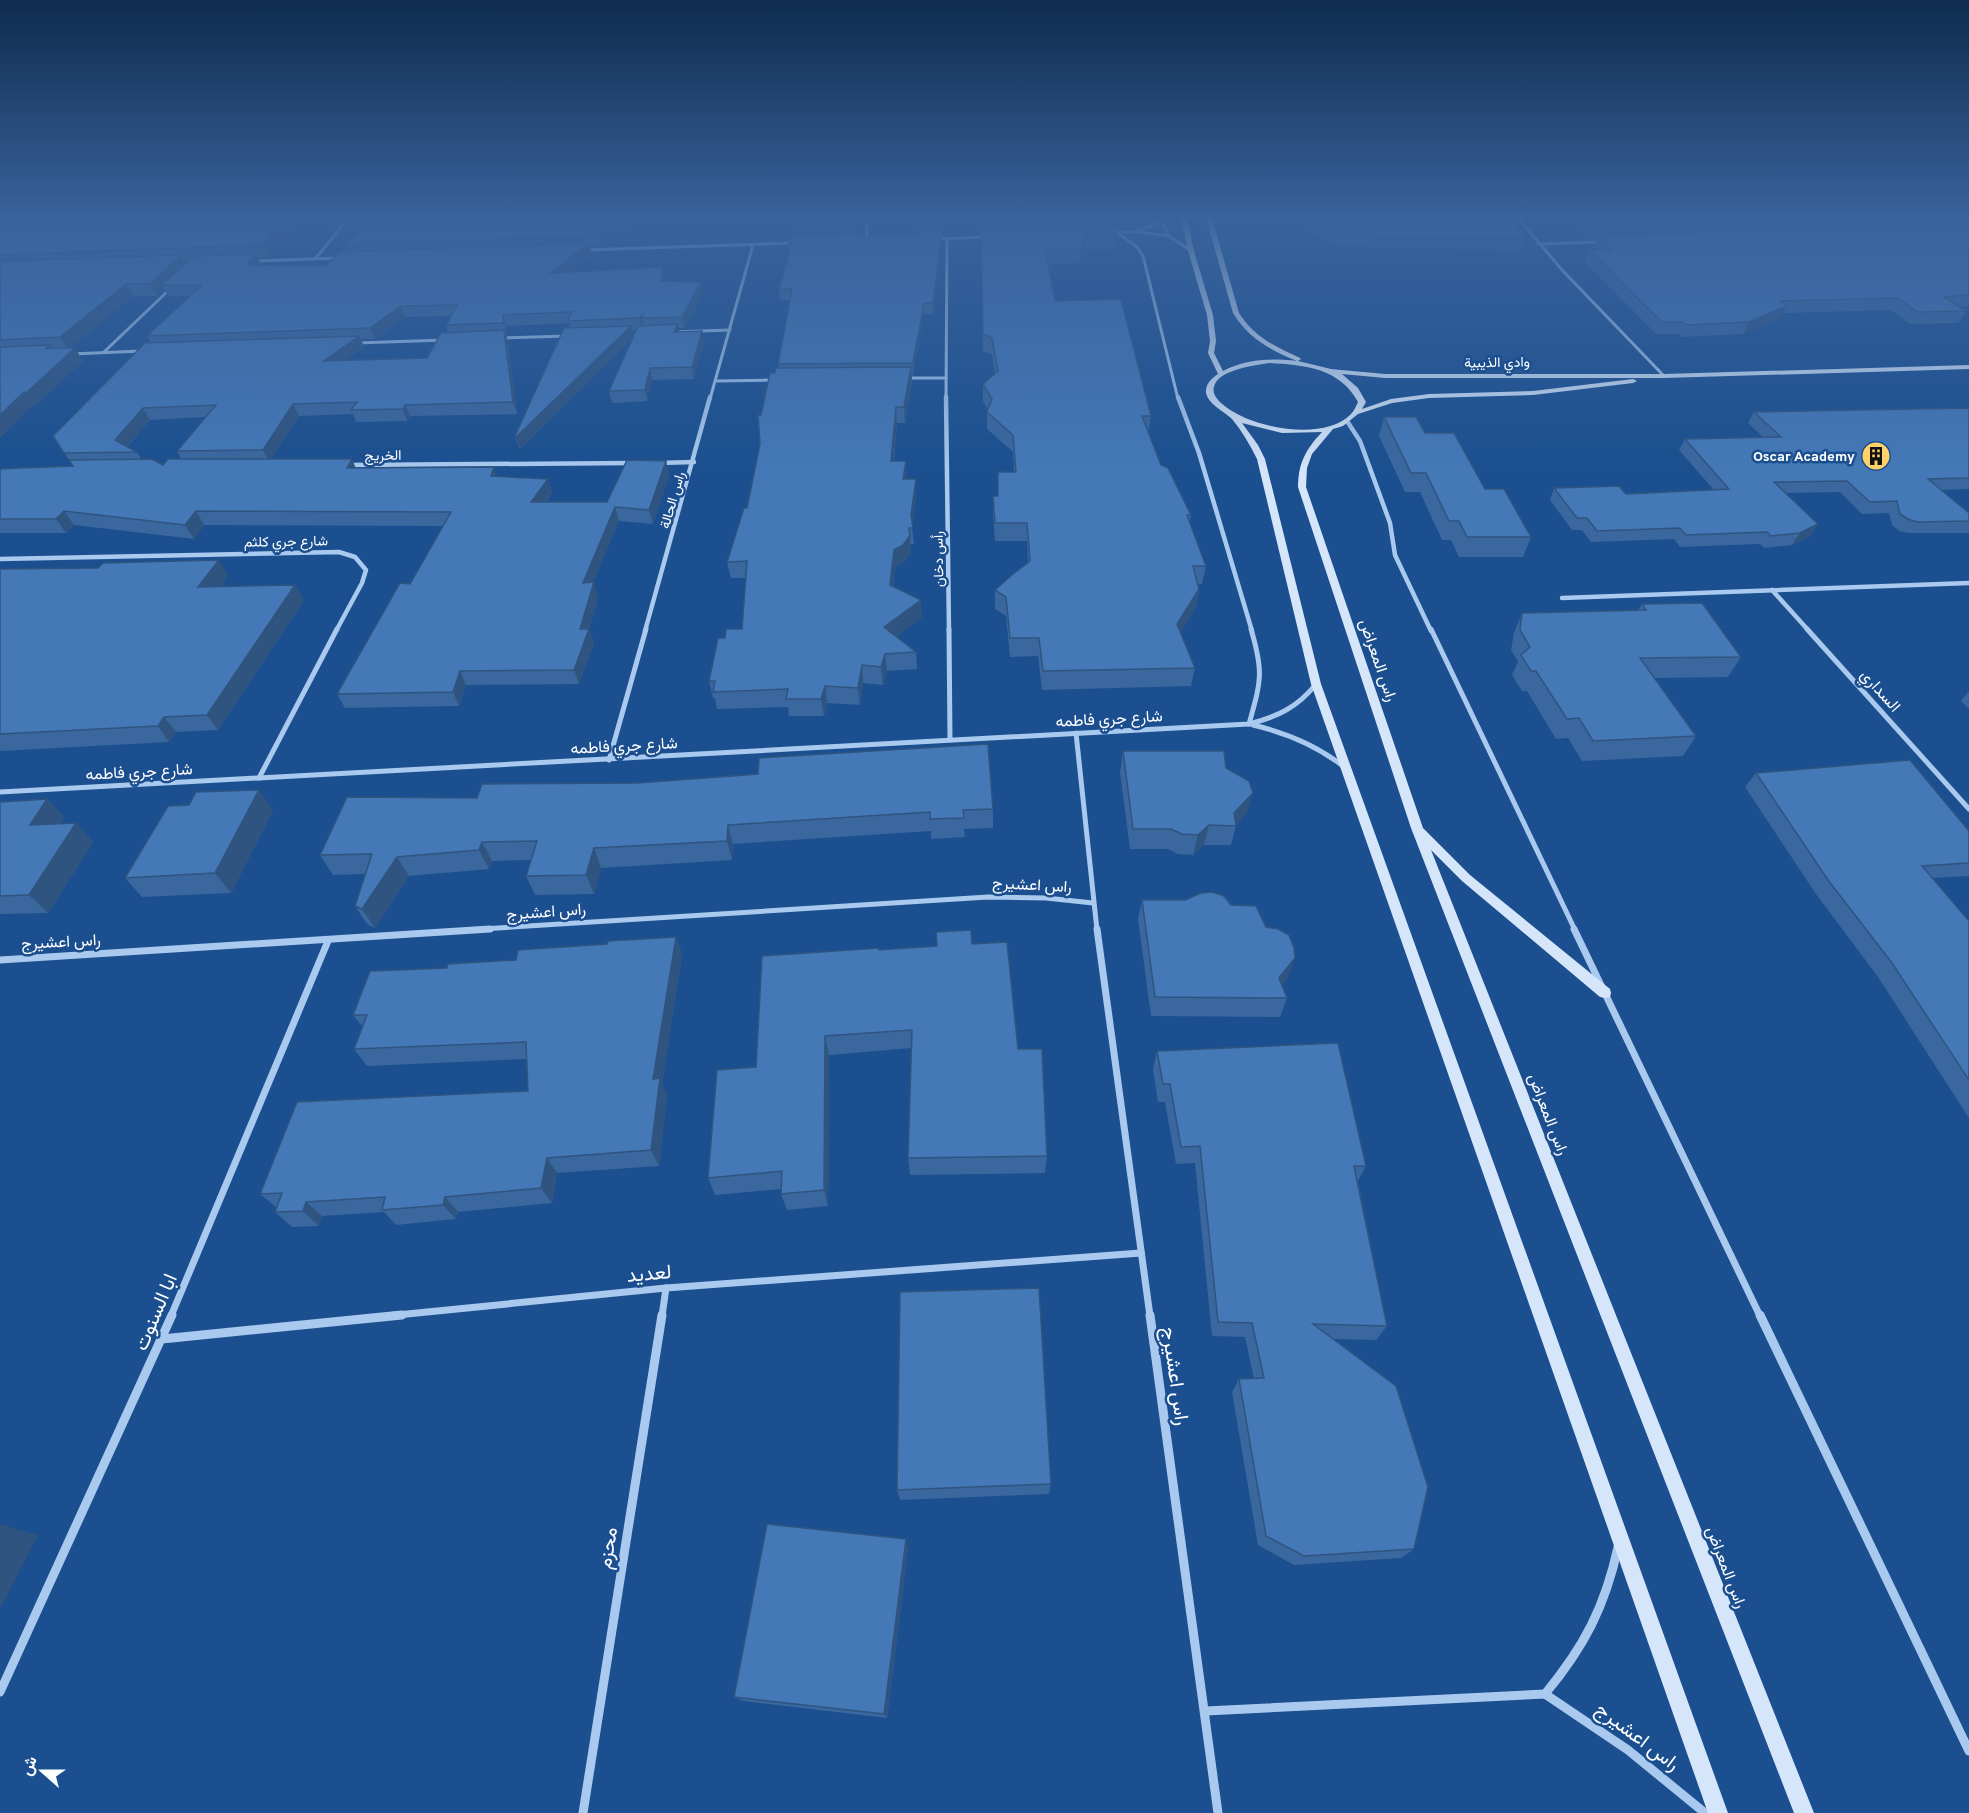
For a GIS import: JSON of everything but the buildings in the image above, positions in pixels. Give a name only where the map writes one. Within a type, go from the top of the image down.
[{"type":"street","points":[[103,352],[155,303]]},
{"type":"street","name":"راس الحالة","points":[[609,760],[737,303]]},
{"type":"street","name":"رأس دخان","points":[[947,303],[950,740]]},
{"type":"street","points":[[1154,303],[1180,407],[1199,453],[1260,658],[1261,681],[1249,724]]},
{"type":"street","points":[[1206,303],[1213,341],[1211,353],[1221,373]]},
{"type":"street","points":[[1233,303],[1242,325],[1267,345],[1347,380],[1358,390],[1362,402],[1359,412]]},
{"type":"street","points":[[1594,303],[1664,376]]},
{"type":"street","points":[[659,332],[730,330]]},
{"type":"street","points":[[494,338],[577,335]]},
{"type":"street","points":[[352,343],[447,340]]},
{"type":"street","points":[[69,354],[151,351]]},
{"type":"street","points":[[1310,365],[1269,361],[1242,364],[1221,373],[1212,383],[1210,394],[1218,406],[1233,416],[1254,425],[1279,430],[1306,431],[1330,428]]},
{"type":"street","name":"وادي الذيبية","points":[[1330,371],[1386,376],[1664,376],[1969,367]]},
{"type":"street","name":"وادي الذيبية","points":[[1330,428],[1347,421],[1359,412],[1391,401],[1419,397],[1565,391],[1664,376]]},
{"type":"street","points":[[900,379],[946,378]]},
{"type":"street","points":[[717,381],[786,380]]},
{"type":"street","points":[[1233,416],[1262,459],[1316,684],[1718,1813]]},
{"type":"street","points":[[1347,421],[1359,441],[1390,523],[1395,555],[1969,1751]]},
{"type":"street","name":"راس المعراض","points":[[1330,428],[1311,447],[1302,465],[1302,487],[1417,828],[1804,1813]]},
{"type":"street","points":[[647,463],[694,462]]},
{"type":"street","name":"الخريج","points":[[340,466],[635,463]]},
{"type":"street","name":"شارع جري كلثم","points":[[0,559],[339,552],[352,555],[362,561],[366,570],[362,583],[301,694],[259,778]]},
{"type":"street","points":[[1562,598],[1969,583]]},
{"type":"street","name":"السداري","points":[[1772,590],[1969,809]]},
{"type":"street","name":"شارع جري فاطمه","points":[[0,792],[1249,724],[1272,718],[1292,709],[1306,698],[1316,684]]},
{"type":"street","name":"شارع جري فاطمه","points":[[1249,724],[1302,739],[1326,752],[1346,768]]},
{"type":"street","name":"راس اعشيرج","points":[[1076,734],[1093,903],[1206,1711],[1218,1813]]},
{"type":"street","points":[[1417,828],[1466,878],[1605,993]]},
{"type":"street","name":"راس اعشيرج","points":[[0,960],[327,941],[988,897],[1046,898],[1093,903]]},
{"type":"street","name":"ابا السنوت","points":[[0,1692],[162,1339],[327,941]]},
{"type":"street","name":"لعديد","points":[[162,1339],[666,1288],[1141,1253]]},
{"type":"street","name":"محزم","points":[[583,1813],[666,1288]]},
{"type":"street","points":[[1206,1711],[1545,1695],[1574,1661],[1596,1623],[1611,1582],[1619,1538]]},
{"type":"street","name":"راس اعشيرج","points":[[1545,1695],[1589,1721],[1634,1754],[1705,1813]]},
{"type":"place","name":"Oscar Academy","points":[[1876,456]]}]
